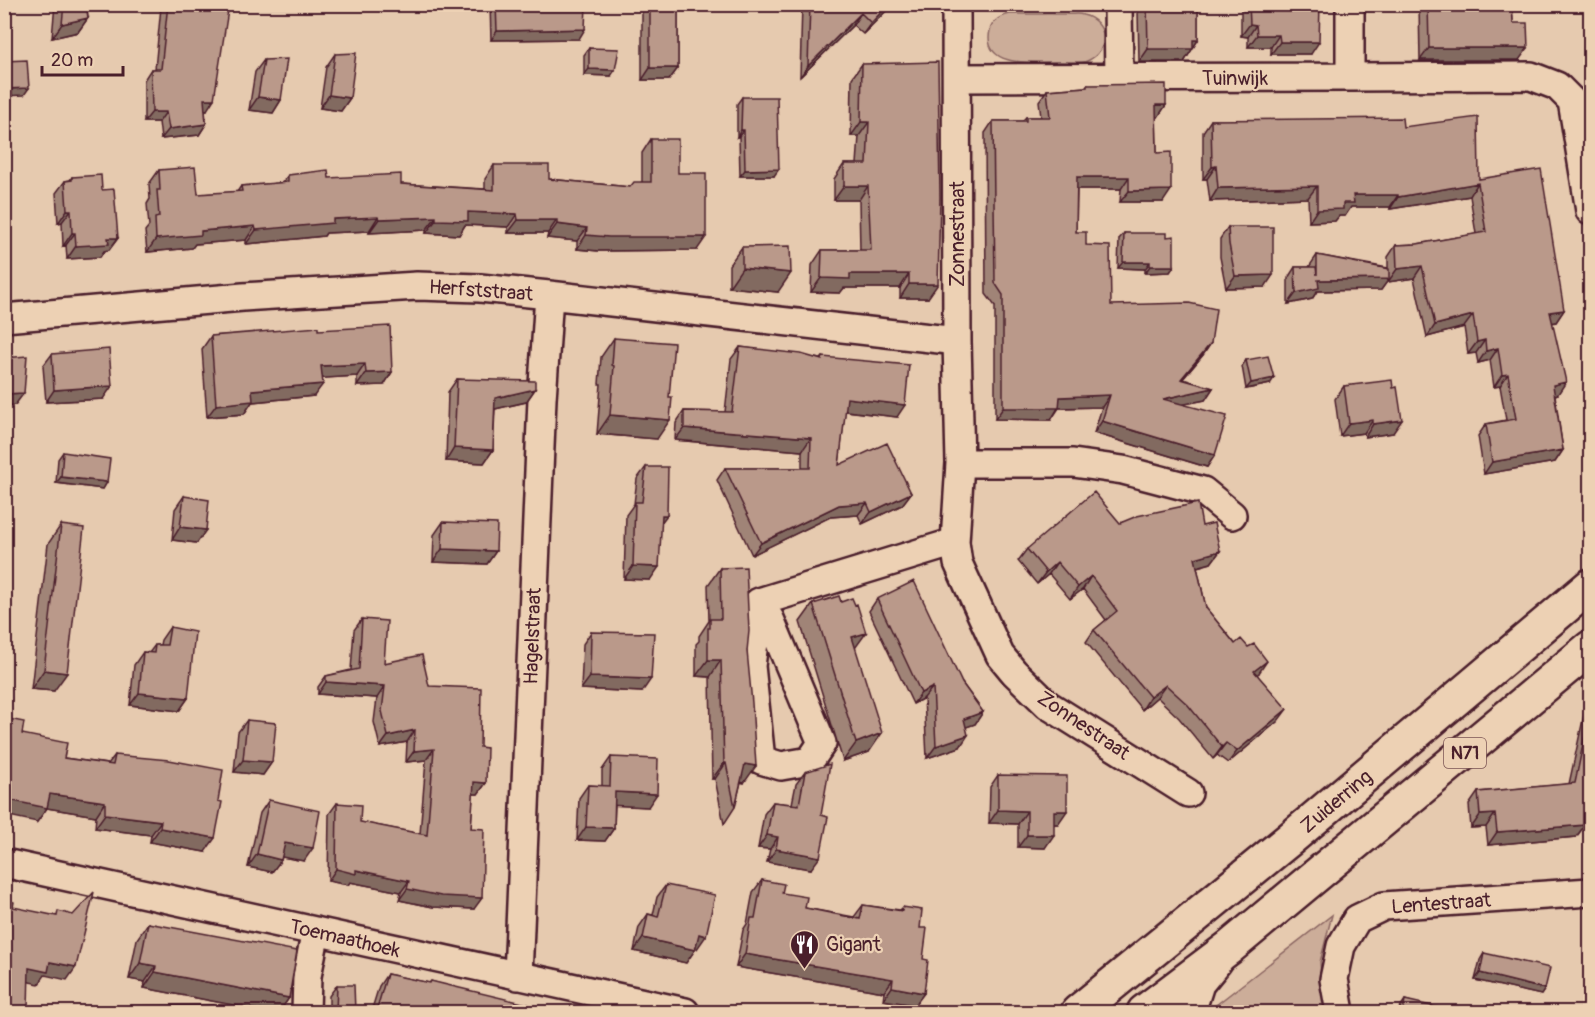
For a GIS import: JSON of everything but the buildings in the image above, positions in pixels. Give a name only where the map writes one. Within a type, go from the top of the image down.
[{"type":"highway","name":"Zuiderring","points":[[1078,1012],[1307,825],[1590,586]]},
{"type":"highway","name":"N71","points":[[1144,1012],[1230,947],[1590,648]]},
{"type":"street","points":[[1118,4],[1119,78]]},
{"type":"street","points":[[1350,4],[1350,77]]},
{"type":"street","name":"Zonnestraat","points":[[961,5],[958,78],[957,341],[960,463],[955,542],[958,563],[1000,655],[1014,672],[1048,705],[1188,793]]},
{"type":"street","name":"Tuinwijk","points":[[958,78],[1531,76],[1557,86],[1572,101],[1590,211]]},
{"type":"street","name":"Herfststraat","points":[[4,318],[243,297],[417,286],[480,288],[549,295],[957,341]]},
{"type":"street","name":"Hagelstraat","points":[[518,976],[542,399],[549,295]]},
{"type":"street","points":[[960,463],[1073,463],[1123,470],[1203,491],[1232,515]]},
{"type":"street","points":[[759,602],[955,542]]},
{"type":"street","points":[[759,602],[770,619],[822,743],[810,761],[782,766],[761,760],[751,666],[759,602]]},
{"type":"street","name":"Toemaathoek","points":[[4,863],[686,1012]]},
{"type":"street","name":"Lentestraat","points":[[1340,1012],[1334,979],[1341,946],[1357,919],[1384,906],[1590,892]]},
{"type":"street","points":[[306,1012],[307,976],[316,931]]},
{"type":"street","points":[[1191,1012],[1200,984],[1230,947]]},
{"type":"shaded area","points":[[1010,14],[1083,15],[1098,23],[1102,30],[1103,44],[1095,56],[1081,62],[1025,62],[1002,58],[994,52],[989,43],[990,30],[997,19]]},
{"type":"shaded area","points":[[1332,915],[1320,962],[1324,1012],[1207,1012]]},
{"type":"place","name":"Gigant","points":[[805,970]]}]
